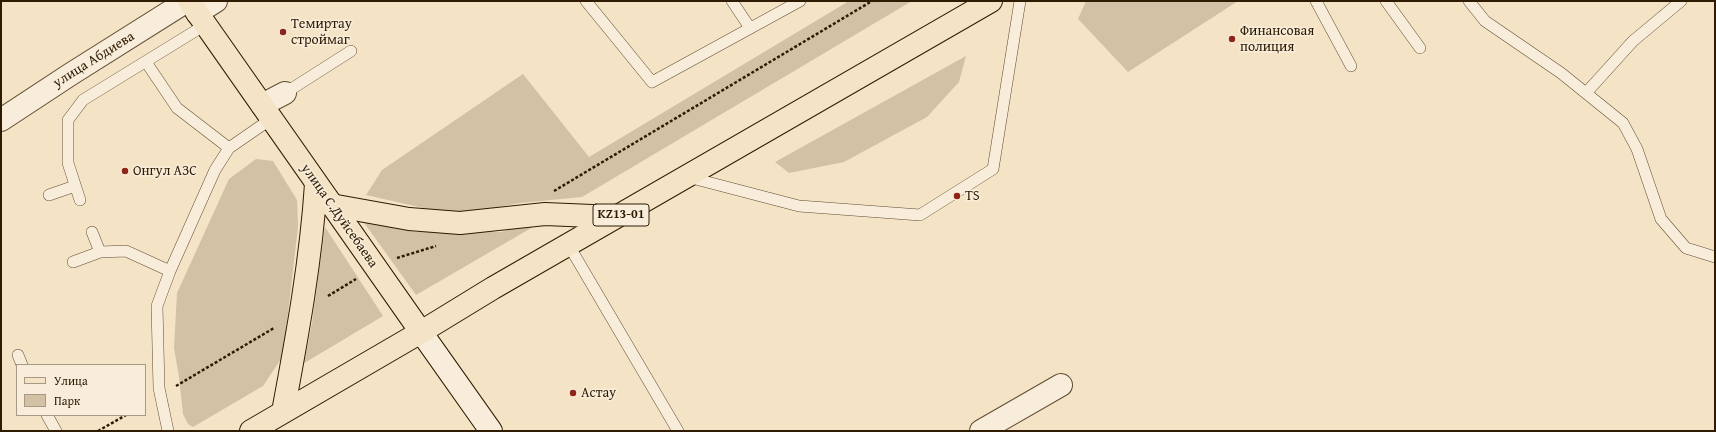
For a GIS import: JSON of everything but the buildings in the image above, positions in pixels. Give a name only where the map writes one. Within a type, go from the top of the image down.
[{"type":"main road","name":"KZ13-01","points":[[251,431],[568,244],[991,1]]},
{"type":"main road","name":"улица С.Дуйсебаева","points":[[194,10],[420,332]]},
{"type":"main road","points":[[283,412],[313,234],[316,184]]},
{"type":"main road","points":[[331,206],[409,219],[460,223],[545,214],[616,217]]},
{"type":"street","name":"улица Абдиева","points":[[1,120],[71,74],[194,10],[216,1]]},
{"type":"street","points":[[266,112],[285,93]]},
{"type":"street","name":"улица С.Дуйсебаева","points":[[420,332],[491,431]]},
{"type":"street","points":[[981,431],[1061,385]]},
{"type":"lane","points":[[586,1],[652,82],[800,1]]},
{"type":"lane","points":[[732,1],[750,28]]},
{"type":"lane","points":[[687,177],[799,206],[920,215],[993,169],[1020,1]]},
{"type":"lane","points":[[1316,1],[1351,66]]},
{"type":"lane","points":[[1386,1],[1420,48]]},
{"type":"lane","points":[[1469,1],[1484,21],[1561,73],[1623,123],[1637,149],[1661,219],[1686,248],[1715,257]]},
{"type":"lane","points":[[1586,93],[1633,41],[1682,1]]},
{"type":"lane","points":[[80,200],[68,163],[68,120],[83,100],[146,62],[194,10]]},
{"type":"lane","points":[[285,93],[351,51]]},
{"type":"lane","points":[[146,62],[177,108],[229,148]]},
{"type":"lane","points":[[168,431],[159,388],[157,306],[170,271],[215,170],[229,148],[266,112]]},
{"type":"lane","points":[[49,195],[75,186]]},
{"type":"lane","points":[[92,232],[100,252]]},
{"type":"lane","points":[[568,244],[678,431]]},
{"type":"lane","points":[[73,262],[100,252],[126,251],[170,271]]},
{"type":"lane","points":[[48,416],[56,431]]},
{"type":"path","points":[[548,194],[872,1]]},
{"type":"path","points":[[391,260],[440,245]]},
{"type":"path","points":[[160,395],[358,278]]},
{"type":"path","points":[[98,431],[124,416]]},
{"type":"green space","points":[[849,1],[912,1],[582,197],[520,203],[470,212],[432,210],[366,195],[382,170],[523,74],[589,157]]},
{"type":"green space","points":[[1086,1],[1238,1],[1128,72],[1078,19]]},
{"type":"green space","points":[[966,56],[959,82],[927,117],[844,162],[789,173],[775,162]]},
{"type":"green space","points":[[256,159],[273,161],[297,200],[298,227],[283,356],[263,386],[193,427],[188,424],[183,414],[174,348],[177,293],[229,179]]},
{"type":"green space","points":[[360,217],[415,232],[501,232],[545,220],[416,295]]},
{"type":"green space","points":[[325,227],[383,316],[301,365],[305,358],[312,323]]},
{"type":"place","name":"Темиртау строймаг","points":[[283,32]]},
{"type":"place","name":"Финансовая полиция","points":[[1232,39]]},
{"type":"place","name":"Онгул АЗС","points":[[125,171]]},
{"type":"place","name":"TS","points":[[957,196]]},
{"type":"place","name":"Астау","points":[[573,393]]}]
